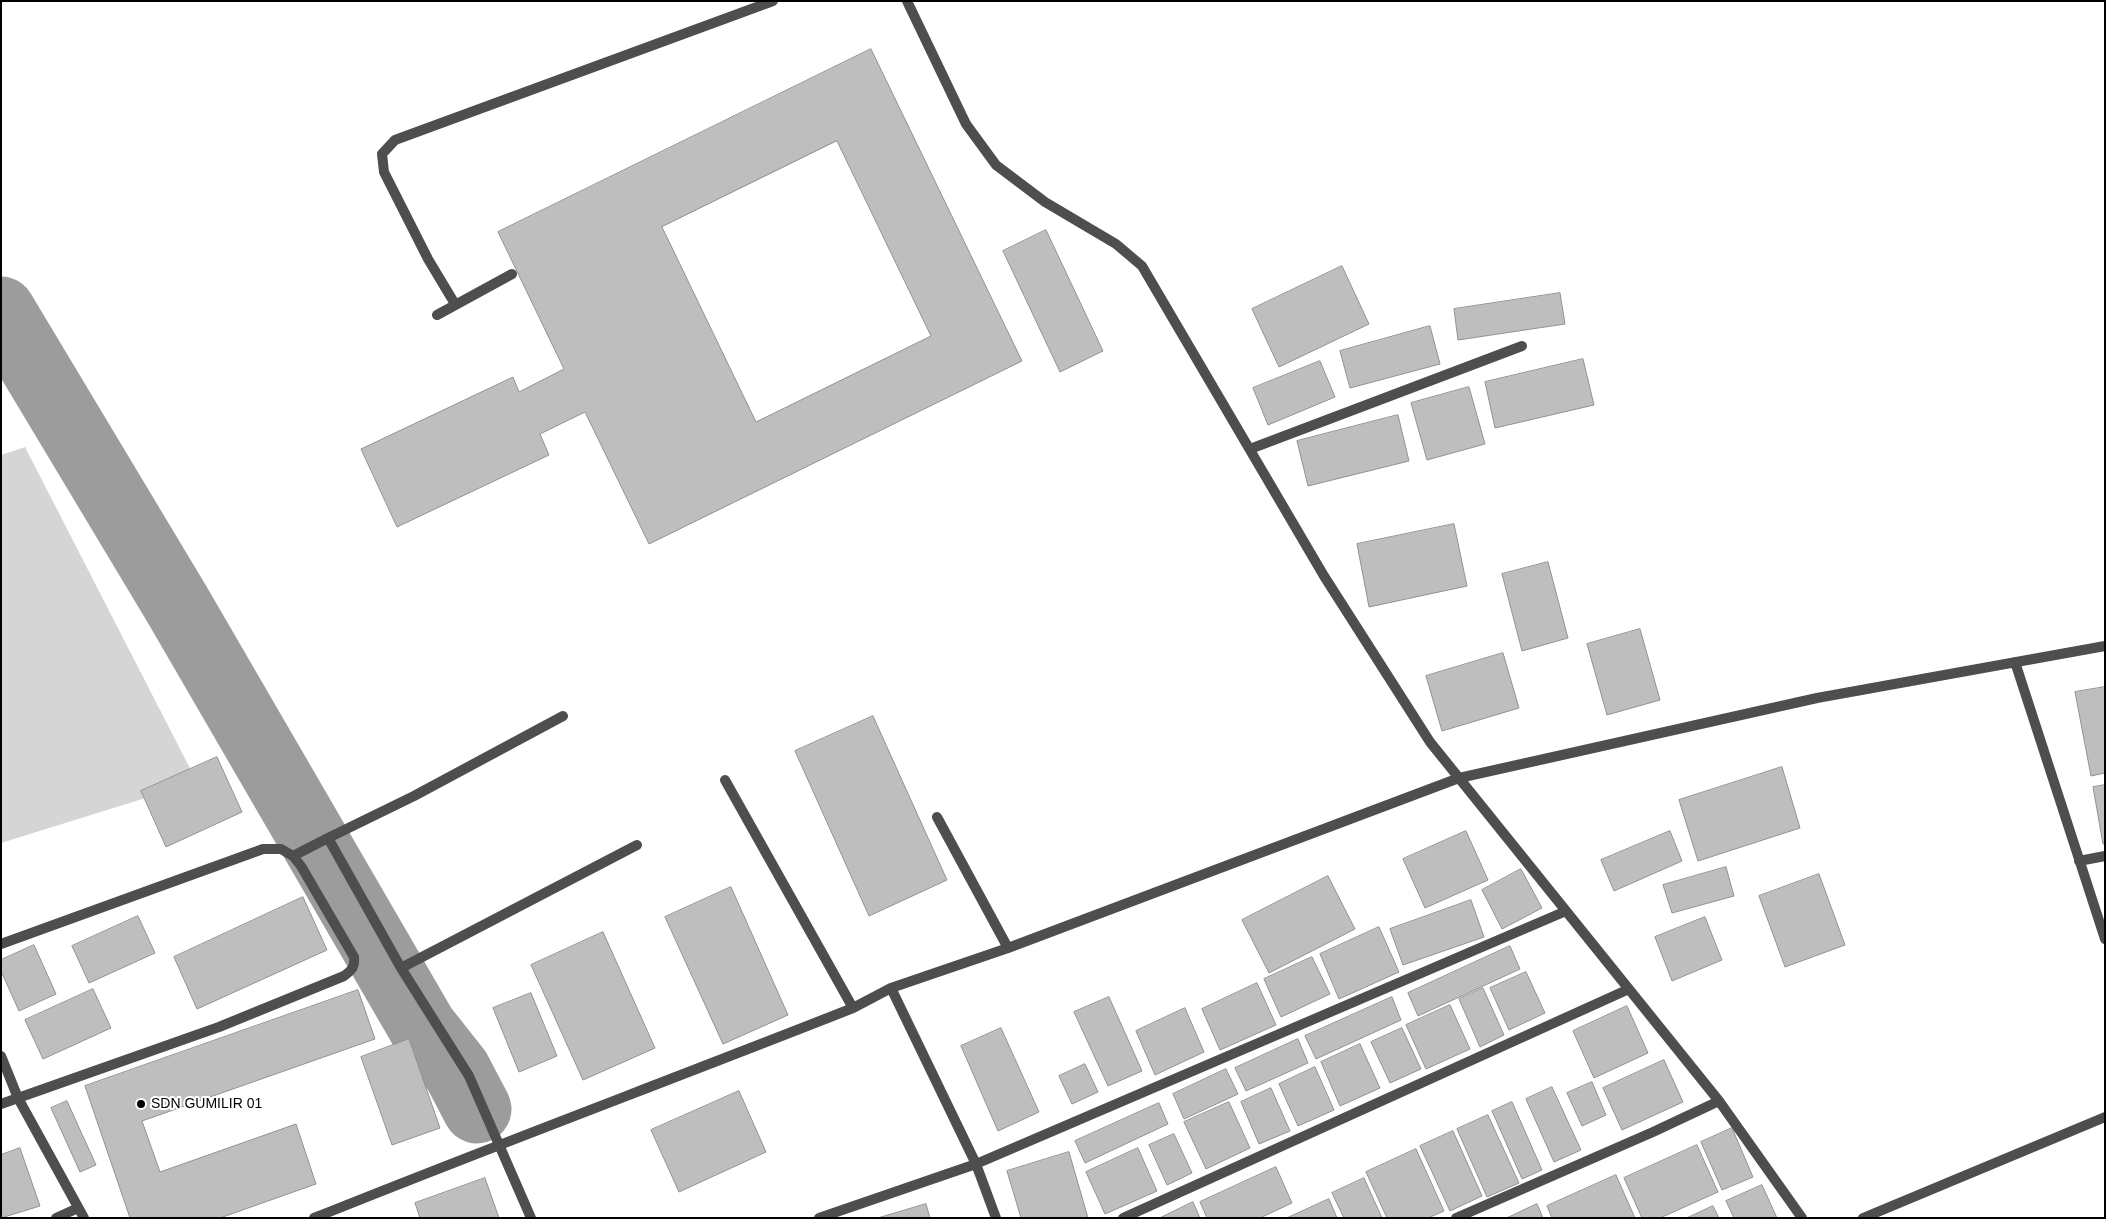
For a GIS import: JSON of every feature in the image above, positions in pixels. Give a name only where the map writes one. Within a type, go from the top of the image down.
[{"type":"street","points":[[455,304],[428,259],[384,172],[382,154],[395,140],[773,1]]},
{"type":"street","points":[[907,1],[966,124],[996,165],[1045,202],[1116,244],[1142,266],[1324,576],[1430,742],[1718,1101],[1802,1218]]},
{"type":"street","points":[[437,315],[512,274]]},
{"type":"street","points":[[1250,449],[1522,346]]},
{"type":"street","points":[[314,1218],[498,1144],[610,1104],[853,1008],[891,988],[1008,948],[1459,778],[1817,698],[2105,646]]},
{"type":"street","points":[[2015,662],[2105,939]]},
{"type":"street","points":[[293,856],[414,796],[563,716]]},
{"type":"street","points":[[724,780],[853,1008]]},
{"type":"street","points":[[937,817],[1008,948]]},
{"type":"street","points":[[323,841],[470,1076],[531,1218]]},
{"type":"street","points":[[401,968],[637,845]]},
{"type":"street","points":[[1,944],[263,849],[281,848],[293,856],[301,866],[354,957],[354,965],[344,976],[219,1027],[1,1104]]},
{"type":"street","points":[[2079,861],[2105,856]]},
{"type":"street","points":[[818,1218],[976,1164],[1566,911]]},
{"type":"street","points":[[891,988],[976,1164],[996,1218]]},
{"type":"street","points":[[1123,1218],[1629,989]]},
{"type":"street","points":[[1,1056],[18,1098],[84,1218]]},
{"type":"street","points":[[1456,1218],[1653,1132],[1718,1101]]},
{"type":"street","points":[[1863,1218],[2105,1117]]},
{"type":"street","points":[[56,1218],[78,1208]]},
{"type":"shaded area","points":[[25,447],[197,782],[1,843],[1,455]]},
{"type":"building","points":[[871,49],[1022,361],[649,544],[585,412],[540,434],[549,455],[397,527],[361,449],[513,377],[519,392],[564,369],[498,232]],"holes":[[[837,141],[931,336],[756,422],[662,227]]]},
{"type":"building","points":[[1046,230],[1103,351],[1060,372],[1003,251]]},
{"type":"building","points":[[1342,266],[1369,324],[1279,367],[1252,309]]},
{"type":"building","points":[[1560,293],[1565,324],[1458,340],[1454,309]]},
{"type":"building","points":[[1430,326],[1440,364],[1350,388],[1340,351]]},
{"type":"building","points":[[1583,359],[1594,405],[1495,428],[1485,382]]},
{"type":"building","points":[[1320,361],[1335,397],[1268,425],[1253,388]]},
{"type":"building","points":[[1469,387],[1485,444],[1427,460],[1411,403]]},
{"type":"building","points":[[1398,415],[1409,461],[1308,486],[1297,441]]},
{"type":"building","points":[[1454,524],[1467,586],[1369,607],[1357,544]]},
{"type":"building","points":[[1548,562],[1568,638],[1522,651],[1502,574]]},
{"type":"building","points":[[1640,629],[1660,700],[1607,715],[1587,644]]},
{"type":"building","points":[[1503,653],[1519,708],[1442,731],[1426,676]]},
{"type":"building","points":[[2105,687],[2105,773],[2091,776],[2075,692]]},
{"type":"building","points":[[873,716],[947,880],[869,916],[795,751]]},
{"type":"building","points":[[217,757],[242,812],[166,847],[141,791]]},
{"type":"building","points":[[1782,767],[1800,828],[1698,861],[1679,800]]},
{"type":"building","points":[[2105,785],[2105,844],[2103,844],[2093,787]]},
{"type":"building","points":[[1466,831],[1488,880],[1425,908],[1403,859]]},
{"type":"building","points":[[1670,831],[1682,861],[1614,891],[1601,860]]},
{"type":"building","points":[[1726,867],[1734,896],[1672,913],[1663,885]]},
{"type":"building","points":[[1521,869],[1542,908],[1502,929],[1482,890]]},
{"type":"building","points":[[1819,874],[1845,945],[1785,967],[1759,896]]},
{"type":"building","points":[[1328,876],[1355,929],[1269,973],[1242,920]]},
{"type":"building","points":[[731,887],[788,1015],[723,1044],[665,917]]},
{"type":"building","points":[[303,897],[327,950],[197,1009],[174,957]]},
{"type":"building","points":[[1471,900],[1484,937],[1403,965],[1390,929]]},
{"type":"building","points":[[138,916],[155,953],[89,983],[72,946]]},
{"type":"building","points":[[1705,917],[1722,960],[1672,981],[1655,937]]},
{"type":"building","points":[[1379,927],[1399,972],[1339,999],[1320,954]]},
{"type":"building","points":[[603,932],[655,1048],[583,1080],[531,965]]},
{"type":"building","points":[[34,945],[56,994],[19,1011],[1,971],[1,960]]},
{"type":"building","points":[[1510,946],[1520,969],[1418,1016],[1408,993]]},
{"type":"building","points":[[1312,957],[1330,994],[1281,1017],[1264,979]]},
{"type":"building","points":[[1526,972],[1545,1013],[1509,1030],[1490,988]]},
{"type":"building","points":[[1257,983],[1276,1025],[1220,1050],[1202,1009]]},
{"type":"building","points":[[1483,988],[1504,1035],[1480,1047],[1459,999]]},
{"type":"building","points":[[93,989],[111,1028],[43,1059],[25,1020]]},
{"type":"building","name":"SDN GUMILIR 01","points":[[358,990],[375,1039],[142,1121],[160,1172],[296,1124],[316,1184],[220,1218],[130,1218],[85,1086]]},
{"type":"building","points":[[531,993],[557,1056],[519,1072],[493,1008]]},
{"type":"building","points":[[1109,997],[1142,1071],[1108,1086],[1074,1012]]},
{"type":"building","points":[[1392,997],[1401,1020],[1316,1059],[1305,1036]]},
{"type":"building","points":[[1450,1005],[1470,1049],[1426,1069],[1406,1025]]},
{"type":"building","points":[[1627,1006],[1648,1053],[1594,1078],[1573,1031]]},
{"type":"building","points":[[1185,1008],[1204,1052],[1155,1075],[1136,1031]]},
{"type":"building","points":[[1001,1028],[1039,1112],[998,1131],[961,1046]]},
{"type":"building","points":[[1402,1028],[1421,1069],[1390,1083],[1371,1042]]},
{"type":"building","points":[[409,1039],[440,1128],[392,1145],[361,1057]]},
{"type":"building","points":[[1298,1039],[1308,1063],[1246,1091],[1235,1068]]},
{"type":"building","points":[[1360,1044],[1380,1088],[1340,1106],[1321,1062]]},
{"type":"building","points":[[1664,1060],[1683,1102],[1622,1130],[1603,1088]]},
{"type":"building","points":[[1085,1064],[1098,1092],[1072,1104],[1059,1076]]},
{"type":"building","points":[[1315,1067],[1334,1110],[1298,1126],[1279,1084]]},
{"type":"building","points":[[1226,1069],[1238,1094],[1184,1119],[1173,1094]]},
{"type":"building","points":[[1592,1082],[1606,1115],[1582,1126],[1567,1093]]},
{"type":"building","points":[[1552,1087],[1581,1150],[1554,1162],[1526,1099]]},
{"type":"building","points":[[1271,1088],[1290,1131],[1259,1144],[1241,1102]]},
{"type":"building","points":[[739,1091],[766,1152],[679,1192],[651,1130]]},
{"type":"building","points":[[67,1101],[96,1165],[80,1172],[51,1108]]},
{"type":"building","points":[[1229,1102],[1250,1148],[1206,1169],[1184,1122]]},
{"type":"building","points":[[1512,1102],[1542,1170],[1522,1179],[1492,1111]]},
{"type":"building","points":[[1159,1103],[1168,1124],[1085,1163],[1075,1141]]},
{"type":"building","points":[[1488,1115],[1519,1183],[1487,1197],[1457,1129]]},
{"type":"building","points":[[1732,1128],[1753,1177],[1722,1190],[1701,1142]]},
{"type":"building","points":[[1453,1131],[1482,1196],[1450,1211],[1420,1146]]},
{"type":"building","points":[[1174,1134],[1192,1173],[1167,1185],[1149,1145]]},
{"type":"building","points":[[1697,1145],[1718,1192],[1660,1218],[1642,1218],[1624,1178]]},
{"type":"building","points":[[20,1148],[40,1206],[1,1218],[1,1155]]},
{"type":"building","points":[[1138,1148],[1157,1191],[1105,1214],[1086,1172]]},
{"type":"building","points":[[1416,1149],[1444,1211],[1428,1218],[1387,1218],[1366,1172]]},
{"type":"building","points":[[1069,1152],[1088,1218],[1021,1218],[1007,1171]]},
{"type":"building","points":[[1276,1167],[1292,1203],[1260,1218],[1207,1218],[1200,1202]]},
{"type":"building","points":[[1616,1175],[1635,1218],[1552,1218],[1547,1206]]},
{"type":"building","points":[[485,1178],[499,1218],[420,1218],[415,1203]]},
{"type":"building","points":[[1364,1178],[1382,1218],[1344,1218],[1332,1193]]},
{"type":"building","points":[[1762,1185],[1777,1218],[1734,1218],[1726,1201]]},
{"type":"building","points":[[1329,1199],[1337,1218],[1287,1218]]},
{"type":"building","points":[[1193,1202],[1200,1218],[1160,1218]]},
{"type":"building","points":[[926,1204],[930,1218],[878,1218]]},
{"type":"building","points":[[1537,1204],[1543,1218],[1507,1218]]},
{"type":"building","points":[[1713,1206],[1719,1218],[1687,1218]]},
{"type":"waterway","points":[[1,311],[178,606],[423,1028],[457,1071],[477,1109]]},
{"type":"place","name":"SDN GUMILIR 01","points":[[141,1104]]}]
